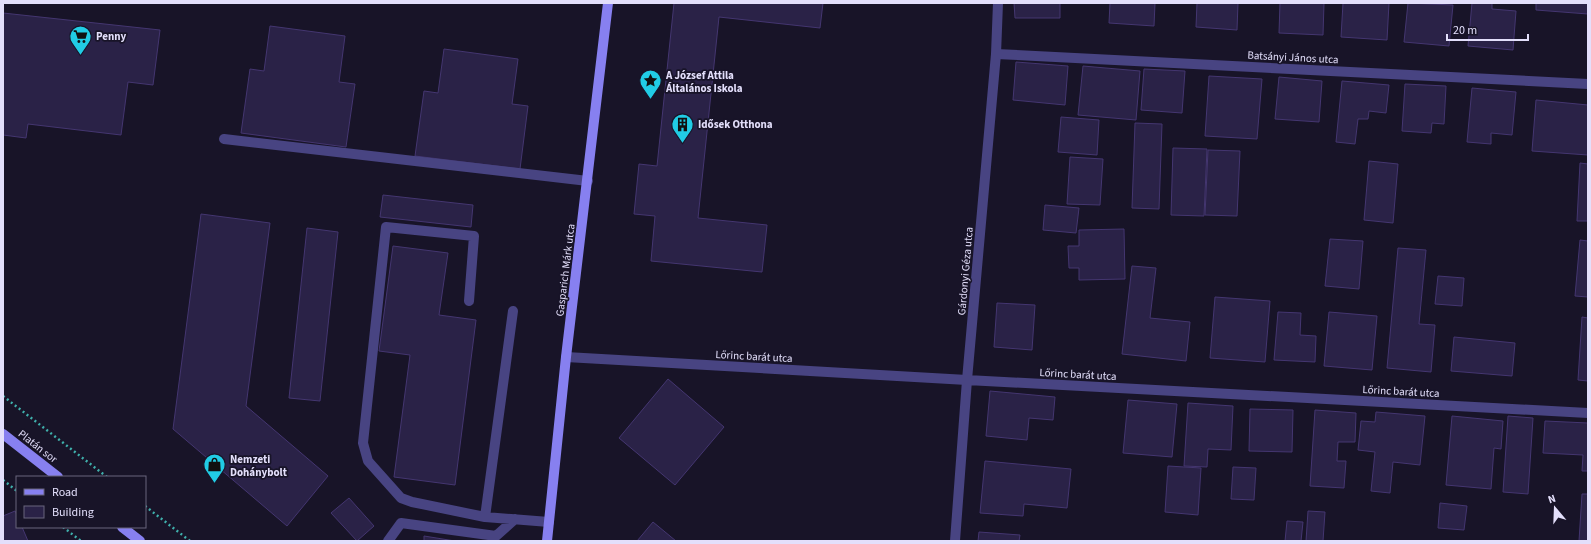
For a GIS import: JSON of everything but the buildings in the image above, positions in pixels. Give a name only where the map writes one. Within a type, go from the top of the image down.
[{"type":"street","name":"Gasparich Márk utca","points":[[547,541],[566,357],[608,3]]},
{"type":"street","name":"Gárdonyi Géza utca","points":[[955,541],[967,380],[996,54],[998,3]]},
{"type":"street","name":"Batsányi János utca","points":[[996,54],[1588,84]]},
{"type":"street","points":[[224,139],[588,181]]},
{"type":"street","points":[[469,301],[474,236],[386,227],[363,443],[368,461],[401,498],[412,502],[485,517],[549,522]]},
{"type":"street","points":[[485,517],[513,312]]},
{"type":"street","name":"Lőrinc barát utca","points":[[566,357],[1588,413]]},
{"type":"street","name":"Platán sor","points":[[3,434],[57,476]]},
{"type":"street","points":[[388,541],[401,523],[496,536],[515,519]]},
{"type":"street","points":[[123,528],[140,541]]},
{"type":"path","points":[[3,396],[106,476]]},
{"type":"path","points":[[3,480],[16,490]]},
{"type":"path","points":[[146,507],[190,541]]},
{"type":"path","points":[[64,528],[81,541]]},
{"type":"place","name":"Penny","points":[[80,56]]},
{"type":"place","name":"A József Attila Általános Iskola","points":[[650,100]]},
{"type":"place","name":"Idősek Otthona","points":[[683,144]]},
{"type":"place","name":"Nemzeti Dohánybolt","points":[[215,484]]}]
